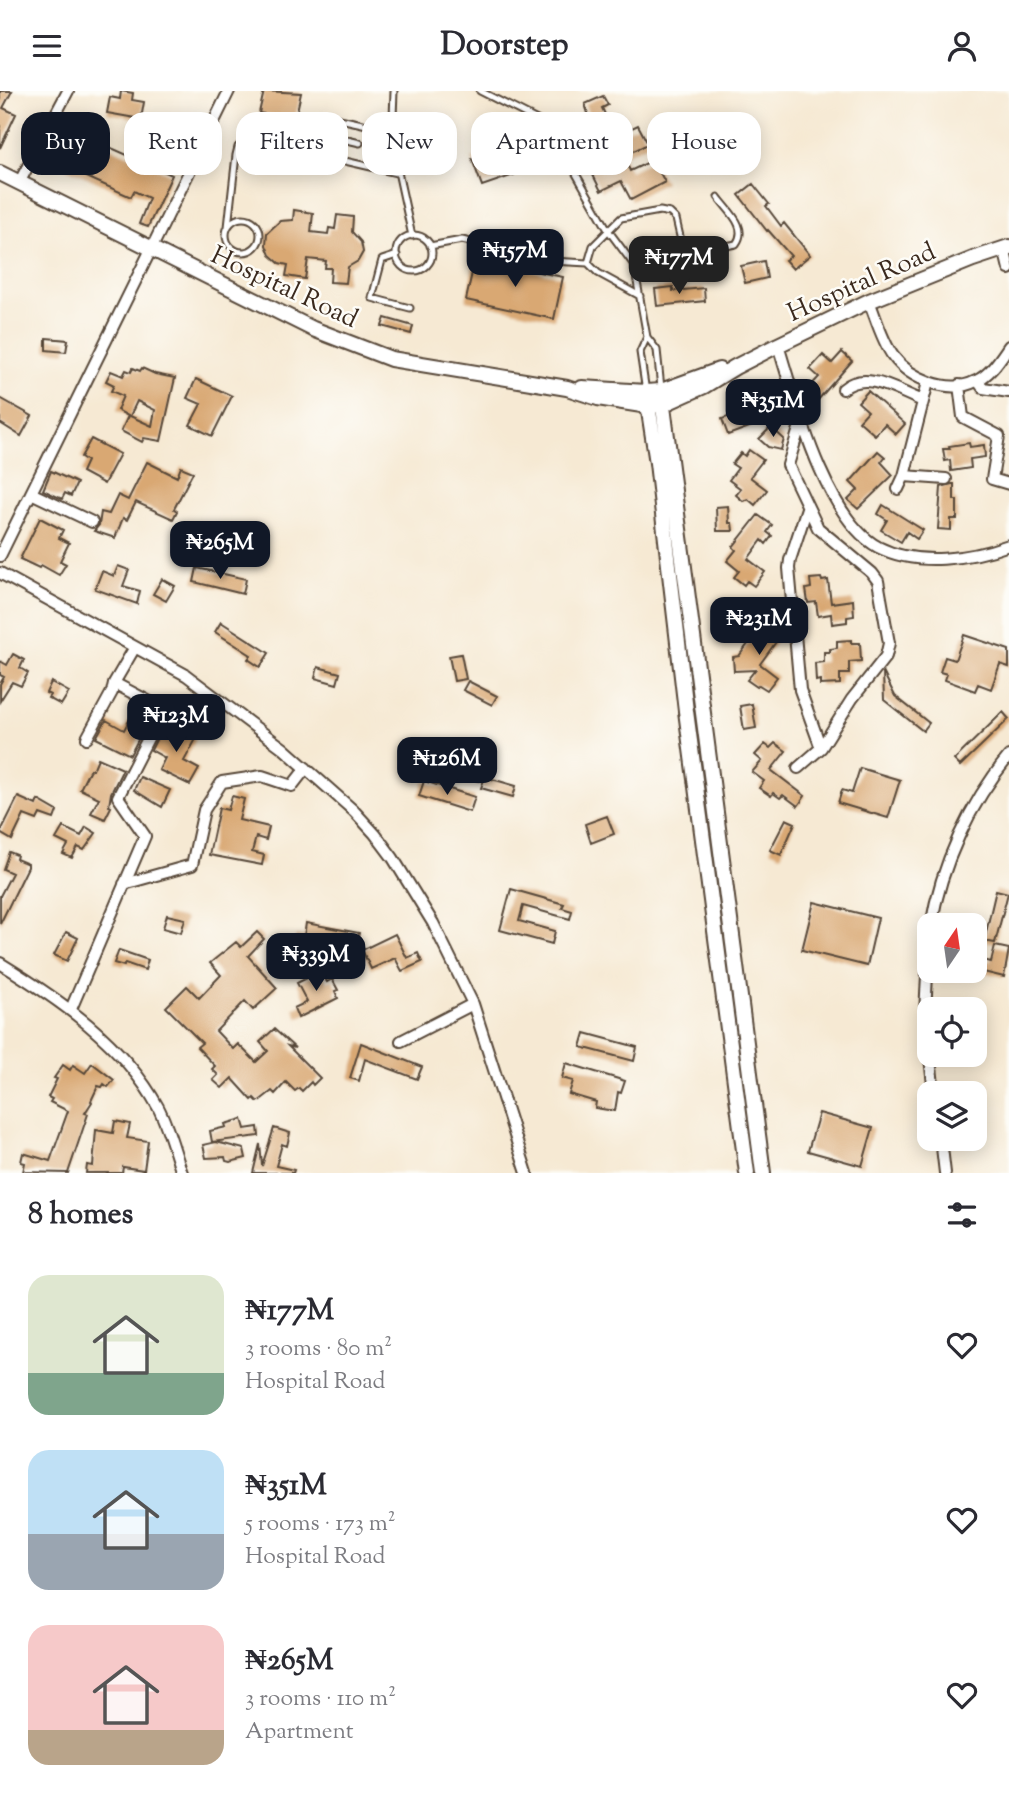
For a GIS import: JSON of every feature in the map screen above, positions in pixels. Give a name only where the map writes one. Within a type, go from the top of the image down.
[{"type":"street","points":[[19,183],[68,91]]},
{"type":"street","points":[[0,556],[229,91]]},
{"type":"street","name":"Hospital Road","points":[[0,173],[352,346],[391,359],[567,388],[598,398],[663,398],[704,387],[735,367],[869,301],[1007,247]]},
{"type":"street","points":[[1007,247],[1009,269]]},
{"type":"street","points":[[869,301],[893,356],[908,370],[928,382],[959,385],[978,381],[994,367],[1009,346]]},
{"type":"street","points":[[778,345],[801,422],[839,509],[876,546],[896,554],[948,559],[990,552],[1009,545]]},
{"type":"street","points":[[843,389],[857,381],[869,380],[923,401]]},
{"type":"street","points":[[978,381],[983,389],[1009,392]]},
{"type":"street","points":[[898,489],[904,476],[928,382]]},
{"type":"street","points":[[959,385],[963,417],[999,436],[992,479],[1009,484]]},
{"type":"street","points":[[663,398],[664,461],[685,711],[747,1173]]},
{"type":"street","points":[[647,399],[664,461],[701,708],[763,1173]]},
{"type":"street","points":[[798,768],[821,748],[852,699],[886,656],[889,643],[878,581],[818,527],[788,465],[801,422]]},
{"type":"street","points":[[904,476],[946,479]]},
{"type":"street","points":[[31,493],[92,522]]},
{"type":"street","points":[[807,508],[789,568],[800,690],[821,748]]},
{"type":"street","points":[[0,573],[186,675],[257,727],[354,811],[393,858],[433,923],[473,1004],[527,1173]]},
{"type":"street","points":[[87,738],[135,647]]},
{"type":"street","points":[[71,1009],[145,836],[118,797],[163,709],[114,683]]},
{"type":"street","points":[[685,711],[701,708]]},
{"type":"street","points":[[934,913],[937,896],[959,837],[984,790],[1009,756]]},
{"type":"street","points":[[124,884],[192,865],[204,810],[222,782],[262,776],[292,786],[306,768]]},
{"type":"street","points":[[718,958],[734,955]]},
{"type":"street","points":[[0,963],[71,1009],[98,1034],[141,1082],[158,1107],[182,1173]]},
{"type":"street","points":[[927,983],[925,1013],[933,1081]]},
{"type":"street","points":[[401,1041],[473,1004]]},
{"type":"street","points":[[943,1151],[946,1173]]},
{"type":"lane","points":[[392,112],[394,91]]},
{"type":"lane","points":[[480,91],[537,120],[555,137],[608,230],[634,265],[647,337],[657,350],[663,398]]},
{"type":"lane","points":[[348,140],[360,143]]},
{"type":"lane","points":[[228,227],[236,219],[248,219],[260,232],[258,244],[243,252],[232,249],[226,239],[236,155]]},
{"type":"lane","points":[[397,175],[412,236]]},
{"type":"lane","points":[[634,265],[733,246],[742,234],[740,226],[718,197]]},
{"type":"lane","points":[[588,263],[593,246],[621,218],[667,212],[676,219],[684,254]]},
{"type":"lane","points":[[412,236],[423,238],[430,246],[430,262],[416,271],[405,269],[397,255],[402,240],[412,236]]},
{"type":"lane","points":[[430,246],[463,240],[551,261],[588,263],[598,273],[640,296]]},
{"type":"lane","points":[[397,255],[382,260],[372,298],[410,308]]},
{"type":"lane","points":[[647,337],[640,352],[647,399]]},
{"type":"building","points":[[0,91],[12,91],[3,108],[16,114],[0,148]]},
{"type":"building","points":[[121,91],[133,93],[132,100],[144,102],[142,112],[124,112],[124,116],[107,112],[110,97],[120,99]]},
{"type":"building","points":[[264,91],[301,93],[297,112],[259,112]]},
{"type":"building","points":[[603,96],[608,105],[602,108],[604,112],[588,112],[585,104]]},
{"type":"building","points":[[638,125],[647,144],[633,151],[633,127]]},
{"type":"building","points":[[110,147],[124,154],[124,175],[172,175],[148,227],[139,224],[149,198],[134,191],[131,197],[82,175],[110,175]]},
{"type":"building","points":[[647,163],[647,175],[661,175],[665,182],[631,200],[621,181],[601,191],[593,175],[633,175],[633,170]]},
{"type":"building","points":[[478,175],[514,175],[482,186]]},
{"type":"building","points":[[753,184],[769,204],[766,206],[781,226],[784,223],[810,255],[793,269],[785,260],[791,256],[739,195]]},
{"type":"building","points":[[294,210],[313,213],[311,232],[328,234],[329,228],[335,229],[337,215],[353,217],[352,232],[361,242],[363,252],[358,261],[348,267],[346,283],[330,282],[331,268],[325,268],[326,261],[308,259],[305,279],[286,276],[288,265],[279,263],[270,255],[266,245],[267,233],[280,221],[293,220]]},
{"type":"building","points":[[475,259],[563,277],[554,319],[466,300]]},
{"type":"building","points":[[764,261],[767,278],[745,283],[741,266]]},
{"type":"building","points":[[673,287],[673,291],[704,288],[705,301],[657,306],[655,289]]},
{"type":"building","points":[[385,318],[413,326],[411,334],[382,326]]},
{"type":"building","points":[[46,338],[68,340],[66,352],[46,350]]},
{"type":"building","points":[[842,352],[852,361],[817,401],[806,391],[819,377],[810,369],[823,355],[832,363]]},
{"type":"building","points":[[133,368],[140,371],[142,368],[175,378],[161,441],[144,438],[142,442],[121,431],[128,416],[117,410],[123,396],[111,391],[114,385],[106,381],[111,371],[123,376],[126,370],[131,372]],"holes":[[[137,401],[155,410],[152,426],[130,416]]]},
{"type":"building","points":[[196,379],[232,396],[212,436],[190,425],[201,404],[187,398]]},
{"type":"building","points":[[868,391],[905,424],[896,434],[885,424],[875,435],[859,421],[868,411],[858,402]]},
{"type":"building","points":[[0,398],[32,416],[21,436],[0,423]]},
{"type":"building","points":[[749,409],[755,425],[728,435],[722,419]]},
{"type":"building","points":[[771,427],[784,439],[781,450],[768,447],[759,439]]},
{"type":"building","points":[[91,439],[120,454],[104,484],[82,472],[87,461],[81,457]]},
{"type":"building","points":[[969,443],[970,447],[984,445],[985,457],[970,459],[971,468],[951,471],[950,460],[945,461],[943,449]]},
{"type":"building","points":[[749,450],[763,460],[750,477],[767,490],[755,505],[736,495],[741,489],[729,480],[738,468],[732,464],[741,453],[745,456]]},
{"type":"building","points":[[878,451],[885,457],[881,462],[893,475],[858,509],[848,500],[858,490],[850,482]]},
{"type":"building","points":[[147,462],[177,477],[181,467],[193,472],[174,509],[177,511],[173,519],[136,502],[127,520],[123,518],[115,538],[94,531],[99,525],[101,512],[109,514],[118,495],[128,500]]},
{"type":"building","points":[[51,471],[77,483],[71,496],[65,493],[62,499],[43,490]]},
{"type":"building","points":[[954,484],[957,519],[951,519],[951,530],[938,529],[941,487]]},
{"type":"building","points":[[883,505],[923,530],[917,539],[907,532],[901,542],[881,530],[887,520],[878,514]]},
{"type":"building","points":[[728,506],[729,523],[732,523],[733,531],[717,531],[716,507]]},
{"type":"building","points":[[758,515],[772,525],[767,532],[772,536],[766,544],[762,540],[748,559],[765,572],[754,586],[747,581],[744,585],[734,577],[739,571],[727,561],[736,550],[733,547]]},
{"type":"building","points":[[40,518],[63,530],[59,538],[69,543],[60,561],[66,564],[59,575],[41,565],[39,568],[20,559]]},
{"type":"building","points":[[118,566],[129,570],[123,586],[140,591],[137,604],[95,589],[102,571],[114,576]]},
{"type":"building","points":[[197,568],[246,579],[243,594],[194,582]]},
{"type":"building","points":[[821,578],[822,581],[828,580],[831,603],[853,600],[854,616],[847,617],[847,622],[832,624],[831,614],[818,616],[816,602],[808,603],[806,589],[811,588],[810,579]]},
{"type":"building","points":[[162,579],[175,586],[166,601],[153,594]]},
{"type":"building","points":[[749,603],[750,606],[761,604],[764,619],[741,622],[740,619],[729,620],[727,606]]},
{"type":"building","points":[[776,620],[786,628],[760,664],[777,677],[767,690],[747,680],[755,670],[734,671],[733,657],[739,656],[754,636],[758,640]]},
{"type":"building","points":[[221,622],[269,653],[260,667],[248,659],[251,655],[215,632]]},
{"type":"building","points":[[964,635],[1009,650],[1009,667],[1000,664],[991,689],[978,684],[975,691],[945,680],[947,674],[940,672],[945,657],[955,660]]},
{"type":"building","points":[[851,640],[851,643],[860,643],[861,661],[849,662],[849,674],[840,674],[840,684],[820,685],[820,680],[816,681],[815,663],[824,662],[824,652],[837,648],[837,641]]},
{"type":"building","points":[[13,654],[24,660],[20,668],[28,673],[21,686],[12,682],[0,701],[0,684],[4,677],[0,675],[0,661],[7,665]]},
{"type":"building","points":[[461,654],[466,679],[454,681],[449,656]]},
{"type":"building","points":[[318,667],[340,673],[337,684],[315,678]]},
{"type":"building","points":[[883,672],[895,696],[929,723],[923,731],[884,700]]},
{"type":"building","points":[[468,681],[497,696],[492,705],[463,690]]},
{"type":"building","points":[[51,682],[69,692],[61,705],[48,698],[50,695],[46,693]]},
{"type":"building","points":[[752,704],[756,728],[744,730],[740,706]]},
{"type":"building","points":[[134,711],[149,719],[130,755],[96,738],[106,720],[124,730]]},
{"type":"building","points":[[1003,712],[1009,719],[960,766],[954,760]]},
{"type":"building","points":[[167,724],[196,739],[184,761],[199,769],[190,785],[159,770],[165,758],[151,750]]},
{"type":"building","points":[[775,743],[786,751],[771,770],[805,796],[798,806],[783,795],[780,798],[773,793],[771,796],[759,788],[764,781],[752,772],[762,761],[755,755],[765,744],[770,748]]},
{"type":"building","points":[[435,757],[482,769],[479,781],[432,769]]},
{"type":"building","points":[[98,758],[123,769],[111,793],[111,807],[105,819],[91,813],[99,798],[80,789]]},
{"type":"building","points":[[860,768],[900,780],[888,818],[838,803],[842,790],[852,793]]},
{"type":"building","points":[[140,777],[170,790],[162,807],[134,790]]},
{"type":"building","points":[[485,777],[516,786],[513,797],[481,788]]},
{"type":"building","points":[[424,781],[475,797],[470,812],[419,796]]},
{"type":"building","points":[[232,796],[244,799],[239,820],[269,827],[266,840],[256,837],[252,852],[264,855],[262,865],[209,855],[219,808],[228,810]]},
{"type":"building","points":[[18,797],[36,805],[38,800],[57,811],[54,819],[40,814],[37,820],[24,815],[12,840],[0,833]]},
{"type":"building","points":[[607,816],[614,834],[591,843],[585,824]]},
{"type":"building","points":[[786,819],[795,823],[781,855],[770,850]]},
{"type":"building","points":[[63,827],[81,836],[86,827],[96,833],[84,850],[78,847],[72,858],[63,854],[68,845],[56,839]]},
{"type":"building","points":[[9,852],[17,855],[16,859],[28,864],[28,867],[0,924],[0,896],[12,873],[3,869]]},
{"type":"building","points":[[511,889],[564,904],[562,908],[572,911],[570,919],[523,906],[519,921],[555,931],[552,944],[500,930]]},
{"type":"building","points":[[996,890],[1008,893],[995,943],[987,942],[987,928]]},
{"type":"building","points":[[814,902],[878,918],[867,966],[802,950]]},
{"type":"building","points":[[167,915],[185,919],[181,933],[163,928]]},
{"type":"building","points":[[306,923],[359,933],[356,948],[327,942],[323,958],[313,955],[320,969],[289,961],[296,935],[304,937]]},
{"type":"building","points":[[66,932],[78,938],[67,961],[54,955]]},
{"type":"building","points":[[257,932],[264,939],[248,956],[277,988],[253,1010],[245,1001],[216,1031],[233,1049],[238,1044],[256,1062],[268,1051],[260,1042],[274,1029],[295,1048],[288,1046],[320,1078],[302,1091],[299,1088],[295,1091],[286,1082],[275,1094],[272,1091],[258,1102],[254,1098],[252,1100],[232,1078],[222,1088],[213,1080],[218,1075],[212,1069],[215,1066],[197,1047],[202,1043],[166,1007],[187,986],[199,998],[221,975],[210,963],[236,942],[241,947]]},
{"type":"building","points":[[395,934],[407,958],[418,953],[422,962],[402,971],[395,958],[371,969],[362,950]]},
{"type":"building","points":[[995,946],[1009,949],[1004,977],[987,973],[987,961],[991,962]]},
{"type":"building","points":[[119,950],[148,960],[145,970],[125,963],[124,966],[114,963]]},
{"type":"building","points":[[321,971],[327,982],[332,979],[338,990],[335,991],[338,998],[298,1018],[294,1008],[307,1002],[297,983]]},
{"type":"building","points":[[585,1033],[637,1047],[634,1061],[581,1047]]},
{"type":"building","points":[[361,1043],[422,1067],[417,1079],[365,1059],[359,1081],[350,1078]]},
{"type":"building","points":[[92,1063],[114,1080],[108,1087],[104,1084],[102,1087],[98,1086],[85,1113],[88,1114],[68,1173],[23,1172],[23,1153],[50,1161],[68,1111],[50,1102],[52,1099],[48,1097],[57,1079],[54,1078],[63,1065],[70,1070],[73,1065],[85,1073]]},
{"type":"building","points":[[566,1063],[625,1081],[621,1093],[618,1092],[615,1111],[595,1108],[596,1102],[569,1094],[573,1081],[562,1078]]},
{"type":"building","points":[[819,1113],[873,1128],[862,1166],[808,1151]]},
{"type":"building","points":[[242,1119],[245,1129],[258,1127],[259,1136],[212,1142],[210,1131]]},
{"type":"building","points":[[115,1121],[130,1124],[127,1138],[148,1141],[144,1170],[123,1167],[122,1173],[86,1173],[87,1165],[93,1166],[96,1130],[113,1133]]},
{"type":"building","points":[[274,1128],[290,1133],[287,1146],[282,1144],[276,1166],[294,1170],[293,1173],[253,1173],[260,1144],[262,1166]]},
{"type":"building","points":[[216,1142],[244,1149],[246,1158],[230,1162],[226,1161],[225,1157],[206,1158],[203,1145]]}]
